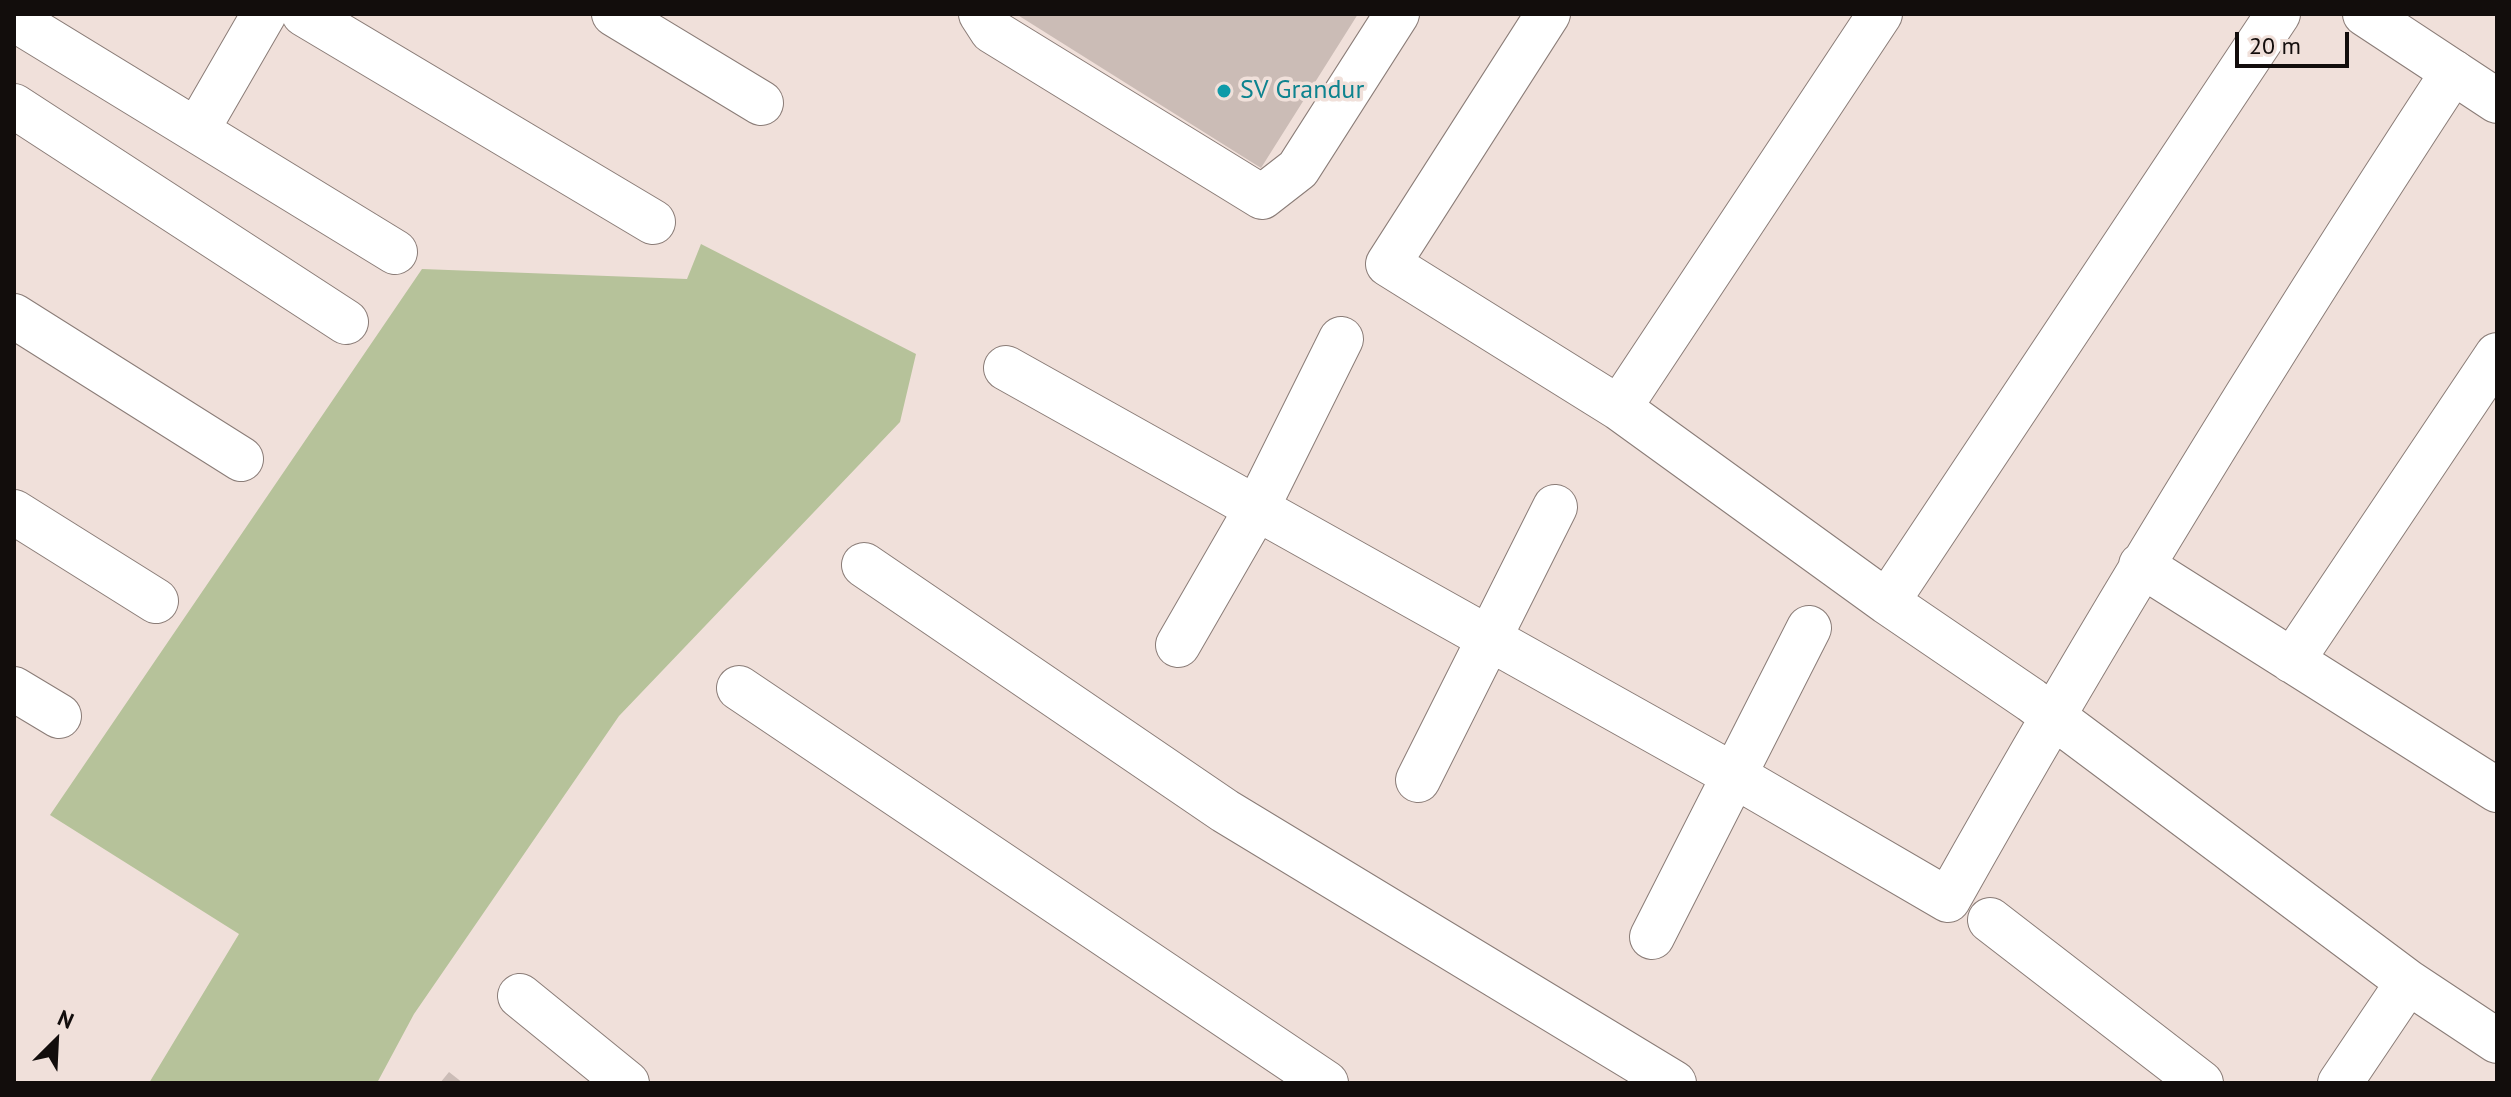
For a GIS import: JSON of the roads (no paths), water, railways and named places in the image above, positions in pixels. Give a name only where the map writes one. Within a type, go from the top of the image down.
[{"type":"street","points":[[197,130],[264,14]]},
{"type":"street","points":[[304,14],[653,222]]},
{"type":"street","points":[[614,14],[761,103]]},
{"type":"street","points":[[981,14],[992,31],[1262,197],[1298,169],[1397,14]]},
{"type":"street","points":[[1548,14],[1388,264],[1619,408],[1887,602],[2053,717],[2408,982],[2497,1041]]},
{"type":"street","points":[[1619,408],[1880,14]]},
{"type":"street","points":[[1887,602],[2278,14]]},
{"type":"street","points":[[2365,14],[2497,101]]},
{"type":"street","points":[[14,19],[395,252]]},
{"type":"street","points":[[1006,368],[1491,638],[1948,900],[2141,565],[2269,354],[2453,72]]},
{"type":"street","points":[[14,106],[346,322]]},
{"type":"street","points":[[14,316],[241,459]]},
{"type":"street","points":[[1178,645],[1257,508],[1341,339]]},
{"type":"street","points":[[2292,661],[2497,355]]},
{"type":"street","points":[[1418,780],[1555,507]]},
{"type":"street","points":[[14,512],[156,601]]},
{"type":"street","points":[[864,565],[1225,811],[1674,1083]]},
{"type":"street","points":[[2141,565],[2496,788]]},
{"type":"street","points":[[1652,937],[1809,628]]},
{"type":"street","points":[[739,688],[1326,1083]]},
{"type":"street","points":[[14,689],[59,716]]},
{"type":"street","points":[[1990,920],[2201,1083]]},
{"type":"street","points":[[2340,1083],[2408,982]]},
{"type":"street","points":[[520,996],[627,1083]]},
{"type":"place","name":"SV Grandur","points":[[1224,91]]}]
